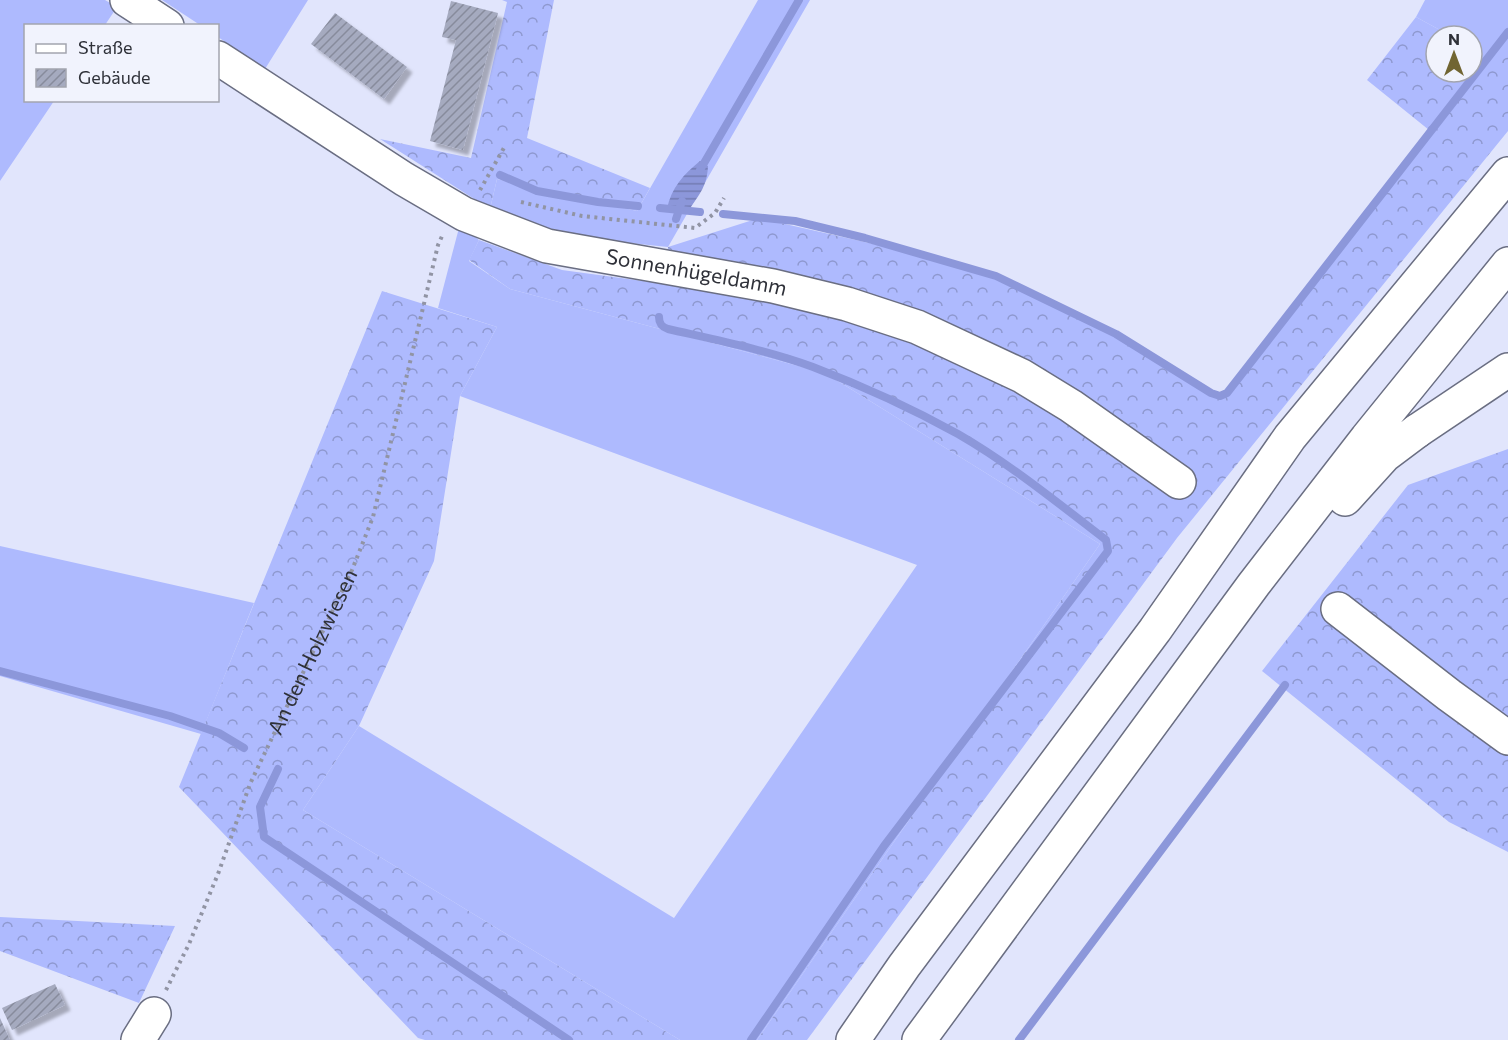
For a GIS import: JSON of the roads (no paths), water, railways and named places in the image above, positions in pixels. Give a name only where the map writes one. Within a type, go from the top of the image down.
[{"type":"main road","points":[[128,0],[164,24]]},
{"type":"main road","name":"Sonnenhügeldamm","points":[[219,59],[404,179],[464,214],[547,246],[773,286],[847,304],[917,327],[1022,376],[1071,406],[1179,482]]},
{"type":"main road","points":[[853,1040],[904,966],[1155,630],[1290,437],[1508,174]]},
{"type":"main road","points":[[919,1040],[1254,585],[1367,438],[1508,264]]},
{"type":"main road","points":[[1254,585],[1329,519],[1356,485],[1385,455],[1508,370]]},
{"type":"main road","points":[[1338,609],[1508,738]]},
{"type":"waterway","points":[[700,170],[799,0]]},
{"type":"waterway","points":[[723,214],[795,221],[865,238],[996,276],[1116,334],[1211,393],[1220,396],[1227,393],[1508,32]]},
{"type":"waterway","points":[[500,175],[537,191],[598,202],[638,206]]},
{"type":"waterway","points":[[676,219],[682,201]]},
{"type":"waterway","points":[[660,208],[700,212]]},
{"type":"waterway","points":[[659,317],[661,325],[668,329],[759,350],[813,367],[887,398],[940,424],[996,458],[1052,498],[1106,540],[1108,551],[884,846],[751,1040]]},
{"type":"waterway","points":[[0,671],[170,716],[219,733],[244,748]]},
{"type":"waterway","points":[[1019,1040],[1285,685]]},
{"type":"waterway","points":[[278,769],[260,807],[264,837],[569,1040]]}]
